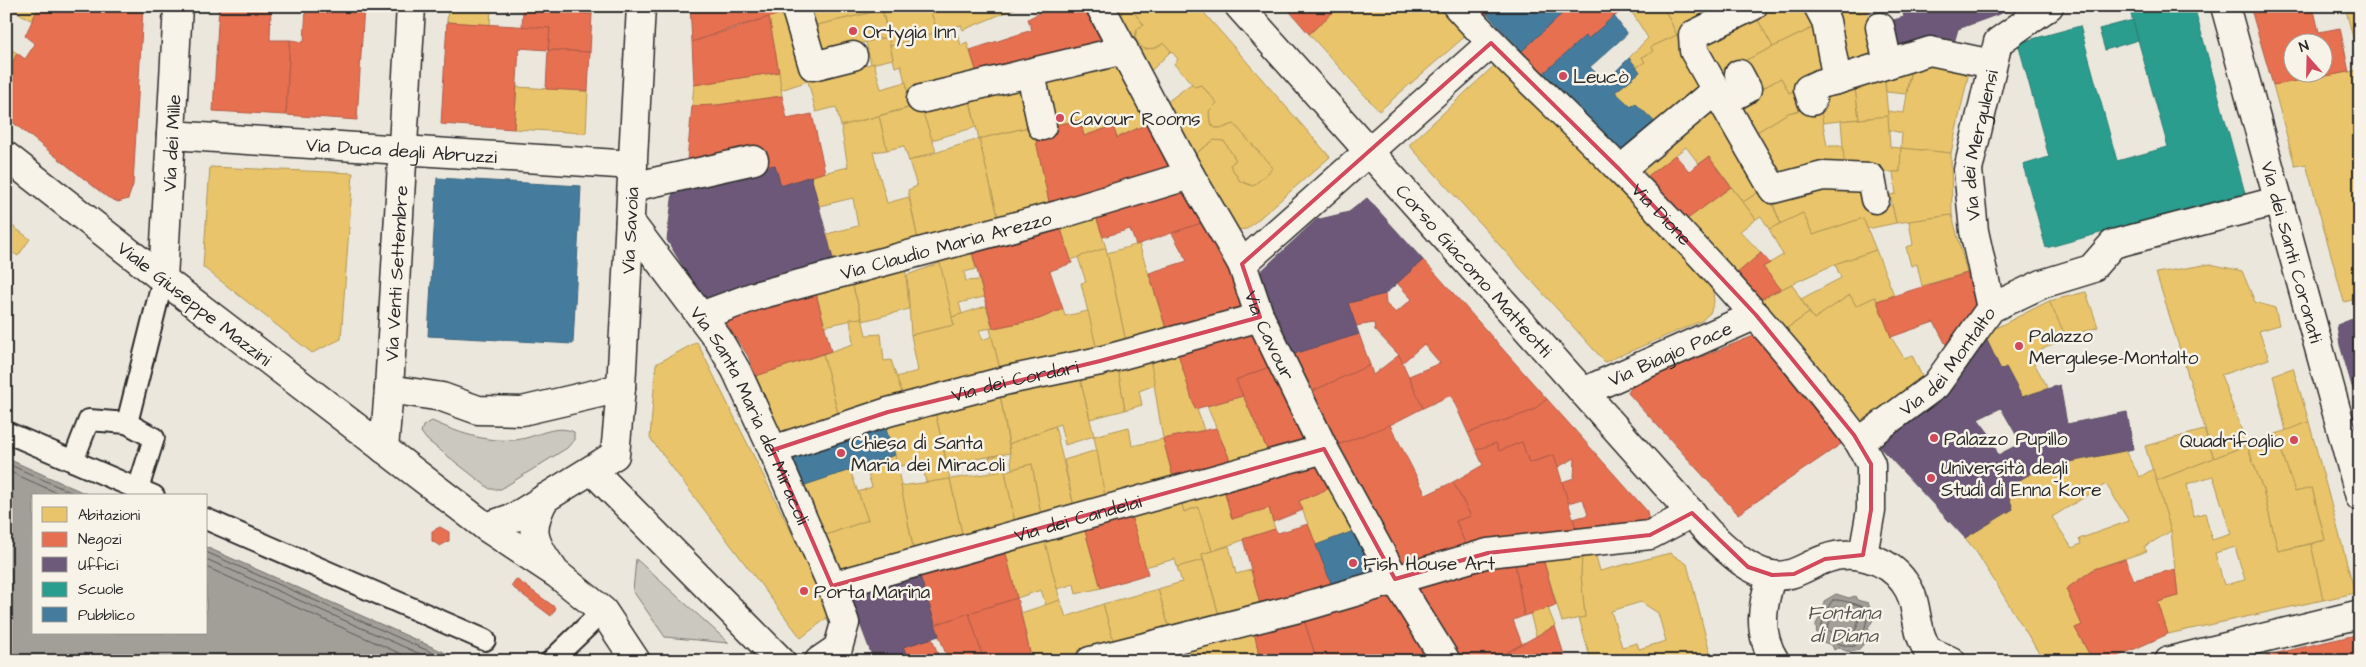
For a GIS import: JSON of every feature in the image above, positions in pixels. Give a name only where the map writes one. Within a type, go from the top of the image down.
[{"type":"street","name":"Via dei Mille","points":[[163,279],[178,6]]},
{"type":"street","name":"Via Venti Settembre","points":[[384,449],[404,150],[411,6]]},
{"type":"street","name":"Via Savoia","points":[[592,470],[615,454],[621,388],[641,6]]},
{"type":"street","points":[[795,6],[813,66],[853,56]]},
{"type":"street","name":"Via Cavour","points":[[1100,6],[1190,175],[1242,264],[1260,317],[1324,449],[1395,579],[1446,661]]},
{"type":"street","name":"Corso Giacomo Matteotti","points":[[1239,6],[1709,533],[1748,567],[1772,575]]},
{"type":"street","name":"Via Dione","points":[[1457,6],[1491,43],[1620,170],[1756,315],[1860,437],[1870,464],[1871,510],[1863,555]]},
{"type":"street","points":[[1752,6],[1692,35],[1694,51],[1773,189],[1823,176],[1871,178],[1874,199]]},
{"type":"street","points":[[1818,6],[1826,20],[1837,80]]},
{"type":"street","name":"Via dei Mergulensi","points":[[1992,308],[1974,231],[1968,170],[1998,42],[2049,6]]},
{"type":"street","name":"Via dei Santi Coronati","points":[[2225,6],[2277,201],[2360,497]]},
{"type":"street","points":[[1880,26],[1888,64]]},
{"type":"street","points":[[1242,264],[1491,43]]},
{"type":"street","points":[[921,99],[1031,74],[1124,50]]},
{"type":"street","points":[[1812,101],[1808,90],[1819,84],[1930,51],[1992,64]]},
{"type":"street","points":[[1031,74],[1042,126]]},
{"type":"street","points":[[1620,170],[1719,96],[1747,89],[1739,74]]},
{"type":"street","name":"Via Duca degli Abruzzi","points":[[171,135],[404,150],[632,176],[754,160]]},
{"type":"street","name":"Viale Giuseppe Mazzini","points":[[6,156],[486,527],[557,574]]},
{"type":"street","name":"Via Claudio Maria Arezzo","points":[[701,316],[755,296],[1058,215],[1190,175]]},
{"type":"street","name":"Via dei Montalto","points":[[1860,437],[1936,385],[1992,308],[2042,284],[2091,270],[2113,244],[2277,201]]},
{"type":"street","name":"Via Santa Maria dei Miracoli","points":[[630,222],[701,316],[736,370],[832,586],[845,623],[838,648],[819,661]]},
{"type":"street","name":"Via Biagio Pace","points":[[1583,392],[1756,315]]},
{"type":"street","name":"Via dei Cordari","points":[[773,450],[888,412],[1008,380],[1100,361],[1260,317]]},
{"type":"street","points":[[389,389],[442,397],[478,410],[522,411],[621,388]]},
{"type":"street","name":"Via dei Candelai","points":[[832,586],[1324,449]]},
{"type":"street","points":[[486,527],[515,516],[592,470],[781,661]]},
{"type":"street","points":[[545,498],[535,517],[534,530],[541,553],[557,574],[604,611],[636,661]]},
{"type":"street","points":[[1090,661],[1303,607],[1488,553],[1650,535],[1692,513]]},
{"type":"street","points":[[1775,661],[1769,652],[1762,626],[1763,600],[1772,575],[1794,574],[1825,559],[1863,555],[1887,566],[1904,581],[1916,604],[1923,655],[1951,661]]},
{"type":"street","points":[[2170,661],[2360,614]]},
{"type":"lane","points":[[127,423],[163,279]]},
{"type":"lane","points":[[6,432],[73,461],[146,492],[154,438],[127,423],[89,420],[73,461]]},
{"type":"lane","points":[[208,520],[485,640]]},
{"type":"lane","points":[[551,661],[604,611]]},
{"type":"highlighted area","points":[[1491,43],[1620,170],[1756,315],[1854,435],[1871,464],[1871,510],[1863,555],[1825,559],[1794,574],[1772,575],[1748,567],[1692,513],[1650,535],[1488,553],[1395,579],[1324,449],[832,586],[773,450],[888,412],[1100,361],[1260,317],[1242,264]]},
{"type":"shaded area","points":[[432,421],[462,433],[492,440],[522,439],[559,429],[574,432],[574,440],[567,448],[501,489],[490,489],[427,440],[421,432],[423,426]]},
{"type":"shaded area","points":[[636,559],[728,643],[665,637],[633,591]]},
{"type":"water","points":[[6,458],[87,494],[32,494],[32,634],[208,634],[208,548],[464,661],[6,661]]},
{"type":"water","name":"Fontana di Diana","points":[[1836,594],[1849,598],[1855,596],[1857,600],[1868,603],[1873,615],[1872,622],[1868,627],[1871,634],[1866,636],[1863,645],[1856,651],[1852,652],[1839,647],[1834,650],[1832,645],[1823,642],[1817,636],[1816,624],[1820,617],[1818,613],[1823,610],[1824,601]]},
{"type":"building: Abitazioni","points":[[6,6],[39,6],[32,21],[12,9],[6,19]]},
{"type":"building: Abitazioni","points":[[448,6],[491,6],[490,25],[447,22]]},
{"type":"building: Abitazioni","points":[[802,6],[882,6],[882,10],[809,27]]},
{"type":"building: Abitazioni","points":[[882,6],[929,6],[938,33],[890,46]]},
{"type":"building: Abitazioni","points":[[929,6],[1016,6],[1016,8],[963,30],[961,25],[938,33]]},
{"type":"building: Abitazioni","points":[[1113,6],[1129,6],[1144,25],[1137,29],[1135,37],[1144,49],[1155,48],[1164,43],[1171,51],[1150,72]]},
{"type":"building: Abitazioni","points":[[1129,6],[1198,6],[1330,157],[1247,229],[1236,230],[1195,154],[1214,140],[1224,141],[1236,160],[1230,165],[1240,181],[1253,186],[1273,168],[1234,124],[1223,128],[1215,128],[1210,123],[1209,111],[1217,103],[1201,85],[1195,87],[1174,64],[1178,59],[1164,43],[1155,48],[1144,49],[1138,43],[1135,37],[1137,29],[1144,25]]},
{"type":"building: Abitazioni","points":[[1340,6],[1445,6],[1469,33],[1379,111],[1309,34]]},
{"type":"building: Abitazioni","points":[[1628,6],[1663,6],[1677,35],[1651,47],[1653,52],[1642,57],[1645,62],[1637,67],[1629,58],[1648,38]]},
{"type":"building: Abitazioni","points":[[1663,6],[1739,6],[1677,35]]},
{"type":"building: Abitazioni","points":[[1768,6],[1808,6],[1821,24],[1773,47],[1754,13]]},
{"type":"building: Abitazioni","points":[[1828,6],[1858,6],[1859,13],[1867,10],[1876,62],[1849,68]]},
{"type":"building: Abitazioni","points":[[1858,6],[1885,6],[1859,13]]},
{"type":"building: Abitazioni","points":[[2345,6],[2360,6],[2360,37],[2353,38]]},
{"type":"building: Abitazioni","points":[[882,10],[888,37],[817,54],[809,27]]},
{"type":"building: Abitazioni","points":[[788,12],[808,81],[781,90],[769,17]]},
{"type":"building: Abitazioni","points":[[1754,13],[1773,47],[1742,62],[1737,82],[1723,89],[1702,53],[1706,35]]},
{"type":"building: Abitazioni","points":[[1821,24],[1821,79],[1789,93],[1781,78],[1756,92],[1742,62]]},
{"type":"building: Abitazioni","points":[[955,27],[961,45],[967,42],[979,80],[908,95],[901,65],[895,67],[890,46]]},
{"type":"building: Abitazioni","points":[[1677,35],[1705,88],[1659,126],[1635,103],[1631,107],[1615,92],[1640,72],[1637,67],[1645,62],[1642,57],[1653,52],[1651,47]]},
{"type":"building: Abitazioni","points":[[888,37],[893,59],[871,64],[866,42]]},
{"type":"building: Abitazioni","points":[[6,46],[17,53],[6,77]]},
{"type":"building: Abitazioni","points":[[1112,60],[1147,124],[1117,138],[1113,126],[1084,136],[1080,120],[1051,126],[1042,78]]},
{"type":"building: Abitazioni","points":[[1912,62],[1971,63],[1951,153],[1901,148],[1902,133],[1889,130],[1887,111],[1904,113]]},
{"type":"building: Abitazioni","points":[[1912,62],[1906,94],[1886,92],[1884,72]]},
{"type":"building: Abitazioni","points":[[874,63],[881,89],[906,82],[908,95],[914,106],[841,126],[836,107],[816,112],[808,81]]},
{"type":"building: Abitazioni","points":[[1497,63],[1707,283],[1713,292],[1714,302],[1710,313],[1701,321],[1605,362],[1409,145]]},
{"type":"building: Abitazioni","points":[[2360,70],[2360,298],[2344,302],[2306,164],[2295,166],[2273,85],[2290,82],[2334,82],[2334,74]]},
{"type":"building: Abitazioni","points":[[779,72],[782,96],[717,105],[692,106],[694,85]]},
{"type":"building: Abitazioni","points":[[1884,72],[1888,116],[1859,119],[1854,81]]},
{"type":"building: Abitazioni","points":[[1781,78],[1789,93],[1800,89],[1809,108],[1788,113],[1749,137],[1732,106]]},
{"type":"building: Abitazioni","points":[[1854,81],[1859,119],[1822,123],[1819,94]]},
{"type":"building: Abitazioni","points":[[1022,82],[1033,126],[979,139],[968,93]]},
{"type":"building: Abitazioni","points":[[1191,84],[1195,87],[1201,85],[1217,103],[1209,111],[1210,123],[1215,128],[1223,128],[1234,124],[1273,168],[1253,186],[1240,181],[1230,165],[1236,160],[1224,141],[1214,140],[1195,154],[1167,102]]},
{"type":"building: Abitazioni","points":[[517,87],[588,91],[586,133],[514,129]]},
{"type":"building: Abitazioni","points":[[968,93],[976,127],[932,140],[920,105]]},
{"type":"building: Abitazioni","points":[[1712,102],[1765,188],[1743,202],[1709,157],[1699,164],[1686,147],[1648,176],[1637,164]]},
{"type":"building: Abitazioni","points":[[920,105],[936,151],[909,161],[904,146],[887,150],[879,116]]},
{"type":"building: Abitazioni","points":[[1820,106],[1827,146],[1844,146],[1845,172],[1771,174],[1749,137],[1788,113]]},
{"type":"building: Abitazioni","points":[[879,116],[887,150],[873,152],[887,203],[909,197],[919,245],[835,267],[827,234],[858,226],[853,198],[819,206],[811,176],[848,167],[841,126]]},
{"type":"building: Abitazioni","points":[[1888,116],[1890,147],[1901,148],[1900,172],[1845,172],[1841,121]]},
{"type":"building: Abitazioni","points":[[1033,126],[1051,211],[1000,225],[979,139]]},
{"type":"building: Abitazioni","points":[[979,139],[1000,225],[919,245],[908,190],[917,186],[909,161]]},
{"type":"building: Abitazioni","points":[[1901,148],[1951,153],[1952,215],[1896,223],[1890,195],[1896,194],[1893,172],[1900,172]]},
{"type":"building: Abitazioni","points":[[210,167],[353,173],[341,339],[312,353],[203,267]]},
{"type":"building: Abitazioni","points":[[1861,182],[1869,212],[1892,205],[1896,223],[1867,229],[1863,218],[1813,235],[1803,213],[1781,224],[1771,199]]},
{"type":"building: Abitazioni","points":[[1731,187],[1756,219],[1740,231],[1761,253],[1735,275],[1686,220]]},
{"type":"building: Abitazioni","points":[[1765,188],[1781,224],[1769,229],[1761,216],[1756,219],[1743,202]]},
{"type":"building: Abitazioni","points":[[1094,210],[1106,248],[1071,260],[1058,220]]},
{"type":"building: Abitazioni","points":[[1803,213],[1813,235],[1863,218],[1876,250],[1835,264],[1781,289],[1763,267],[1783,255],[1769,229]]},
{"type":"building: Abitazioni","points":[[1952,215],[1967,273],[1922,286],[1917,264],[1911,266],[1906,247],[1913,245],[1909,221]]},
{"type":"building: Abitazioni","points":[[6,221],[30,239],[18,256],[6,248]]},
{"type":"building: Abitazioni","points":[[1139,244],[1168,335],[1127,347],[1107,253]]},
{"type":"building: Abitazioni","points":[[970,245],[976,269],[964,272],[966,281],[979,280],[984,297],[959,303],[962,314],[952,317],[937,254]]},
{"type":"building: Abitazioni","points":[[1106,248],[1127,347],[1098,355],[1081,283],[1086,282],[1078,257]]},
{"type":"building: Abitazioni","points":[[1876,250],[1894,295],[1877,301],[1875,297],[1856,306],[1850,295],[1814,319],[1801,299],[1841,278],[1835,264]]},
{"type":"building: Abitazioni","points":[[905,263],[909,309],[863,321],[850,277]]},
{"type":"building: Abitazioni","points":[[940,263],[954,325],[911,335],[907,275]]},
{"type":"building: Abitazioni","points":[[2210,264],[2242,271],[2255,302],[2275,308],[2279,325],[2259,331],[2269,359],[2221,375],[2247,445],[2214,458],[2156,273]]},
{"type":"building: Abitazioni","points":[[850,277],[862,318],[825,326],[814,286]]},
{"type":"building: Abitazioni","points":[[1792,284],[1809,313],[1783,331],[1757,301]]},
{"type":"building: Abitazioni","points":[[2086,292],[2098,327],[2066,337],[2049,301]]},
{"type":"building: Abitazioni","points":[[1850,295],[1856,306],[1875,297],[1891,337],[1904,358],[1912,355],[1926,385],[1866,430],[1783,331],[1809,313],[1814,319]]},
{"type":"building: Abitazioni","name":"Palazzo Mergulese-Montalto","points":[[2049,301],[2066,337],[2030,356],[2048,388],[2022,397],[2006,367],[2001,370],[1984,334]]},
{"type":"building: Abitazioni","points":[[986,306],[993,328],[979,330],[983,340],[992,336],[1002,377],[905,402],[896,377],[918,371],[911,335],[954,325],[952,317]]},
{"type":"building: Abitazioni","points":[[1063,309],[1065,316],[1088,311],[1098,355],[1002,377],[990,329],[1039,319]]},
{"type":"building: Abitazioni","points":[[862,318],[866,335],[881,334],[884,361],[891,360],[905,402],[840,422],[823,354],[853,344],[850,319]]},
{"type":"building: Abitazioni","points":[[697,342],[832,614],[801,638],[650,438],[656,364]]},
{"type":"building: Abitazioni","points":[[1176,347],[1204,430],[1163,439],[1149,354]]},
{"type":"building: Abitazioni","points":[[823,354],[840,422],[783,440],[756,376]]},
{"type":"building: Abitazioni","points":[[1149,354],[1155,385],[1139,391],[1142,405],[1125,410],[1117,363]]},
{"type":"building: Abitazioni","points":[[1117,363],[1125,410],[1090,419],[1078,371]]},
{"type":"building: Abitazioni","points":[[2293,368],[2309,422],[2286,431],[2273,375]]},
{"type":"building: Abitazioni","points":[[1078,371],[1094,436],[1065,445],[1060,424],[1009,444],[999,389]]},
{"type":"building: Abitazioni","points":[[999,389],[1010,453],[947,464],[934,407]]},
{"type":"building: Abitazioni","points":[[1243,396],[1271,458],[1234,469],[1207,406]]},
{"type":"building: Abitazioni","points":[[934,407],[950,479],[926,483],[922,461],[897,467],[883,421]]},
{"type":"building: Abitazioni","points":[[2309,422],[2355,593],[2323,600],[2311,544],[2325,540],[2312,488],[2295,492],[2276,434]]},
{"type":"building: Abitazioni","points":[[1055,426],[1075,511],[1042,521],[1032,464],[1012,469],[1009,444]]},
{"type":"building: Abitazioni","points":[[1129,427],[1132,446],[1163,439],[1175,485],[1106,503],[1094,436]]},
{"type":"building: Abitazioni","points":[[2204,430],[2214,458],[2156,481],[2145,446]]},
{"type":"building: Abitazioni","points":[[2276,434],[2295,492],[2312,488],[2325,540],[2278,551],[2263,490],[2247,445]]},
{"type":"building: Abitazioni","points":[[2247,445],[2263,490],[2278,551],[2311,544],[2323,600],[2168,634],[2158,602],[2178,596],[2171,531],[2156,481]],"holes":[[[2213,476],[2231,534],[2212,540],[2205,513],[2193,516],[2187,484]],[[2235,547],[2245,580],[2224,585],[2215,553]]]},
{"type":"building: Abitazioni","points":[[1097,450],[1106,503],[1075,511],[1064,460]]},
{"type":"building: Abitazioni","points":[[2125,451],[2140,477],[2153,469],[2171,531],[2144,547],[2147,551],[2094,569],[2066,589],[2082,625],[2075,628],[2093,661],[2044,661],[1977,553],[1965,538],[2013,509],[2006,488],[2040,468]],"holes":[[[2106,484],[2129,521],[2079,539],[2081,544],[2072,548],[2052,517]]]},
{"type":"building: Abitazioni","points":[[1002,454],[1005,471],[992,473],[989,457]]},
{"type":"building: Abitazioni","points":[[895,455],[915,557],[840,578],[823,536],[868,520],[858,492],[872,487],[865,465]]},
{"type":"building: Abitazioni","points":[[1032,464],[1042,521],[1016,528],[1005,471]]},
{"type":"building: Abitazioni","points":[[850,470],[868,520],[823,536],[802,486]]},
{"type":"building: Abitazioni","points":[[1005,471],[1016,528],[964,543],[950,479]]},
{"type":"building: Abitazioni","points":[[950,479],[964,543],[915,557],[901,486]]},
{"type":"building: Abitazioni","points":[[1223,486],[1232,519],[1269,508],[1275,529],[1212,551],[1198,507],[1184,512],[1180,498]]},
{"type":"building: Abitazioni","points":[[1332,487],[1354,531],[1316,545],[1299,501]]},
{"type":"building: Abitazioni","points":[[1180,498],[1184,512],[1198,507],[1212,551],[1202,554],[1203,560],[1177,567],[1175,559],[1145,567],[1130,512]]},
{"type":"building: Abitazioni","points":[[1083,524],[1101,588],[1076,594],[1074,584],[1057,589],[1043,535]]},
{"type":"building: Abitazioni","points":[[1043,535],[1060,600],[1046,605],[1041,590],[1017,598],[1004,546]]},
{"type":"building: Abitazioni","points":[[1229,546],[1236,574],[1251,570],[1261,608],[1220,619],[1202,554]]},
{"type":"building: Abitazioni","points":[[1594,549],[1600,571],[1670,553],[1687,564],[1712,661],[1591,661],[1579,618],[1585,617],[1581,575],[1582,552]],"holes":[[[1641,602],[1658,613],[1666,641],[1639,649],[1637,643],[1622,647],[1611,611]]]},
{"type":"building: Abitazioni","points":[[1582,552],[1581,575],[1585,617],[1562,622],[1542,555]]},
{"type":"building: Abitazioni","points":[[1203,560],[1220,619],[1170,632],[1158,589],[1182,582],[1177,567]]},
{"type":"building: Abitazioni","points":[[1158,589],[1170,632],[1115,646],[1103,604]]},
{"type":"building: Abitazioni","points":[[1060,600],[1066,617],[1103,604],[1115,646],[1058,661],[1032,661],[1021,613]]},
{"type":"building: Abitazioni","points":[[1548,608],[1555,626],[1536,636],[1530,613]]},
{"type":"building: Abitazioni","points":[[1253,626],[1260,661],[1170,661],[1165,648]]},
{"type":"building: Negozi","points":[[39,6],[143,8],[133,185],[128,199],[118,202],[107,197],[6,117],[6,77],[17,53],[25,59],[35,44],[25,36]]},
{"type":"building: Negozi","points":[[219,6],[291,6],[291,8],[271,8],[270,40],[290,40],[286,115],[213,111]]},
{"type":"building: Negozi","points":[[291,6],[364,6],[357,120],[286,115],[290,40],[304,42],[306,8],[291,8]]},
{"type":"building: Negozi","points":[[503,6],[593,6],[592,14],[503,9]]},
{"type":"building: Negozi","points":[[690,6],[786,6],[788,12],[734,27],[692,42]]},
{"type":"building: Negozi","points":[[1052,6],[1083,6],[1104,47],[979,80],[970,50],[1032,30],[1028,19]]},
{"type":"building: Negozi","points":[[1285,6],[1340,6],[1309,34]]},
{"type":"building: Negozi","points":[[1472,6],[1495,6],[1483,18]]},
{"type":"building: Negozi","points":[[1570,6],[1627,6],[1588,39],[1585,36],[1544,73],[1522,51]]},
{"type":"building: Negozi","points":[[2250,6],[2313,6],[2319,32],[2284,32],[2284,82],[2291,82],[2273,85]]},
{"type":"building: Negozi","points":[[523,10],[592,14],[590,52],[548,50],[550,28],[522,27]]},
{"type":"building: Negozi","points":[[769,17],[779,72],[694,85],[692,42]]},
{"type":"building: Negozi","points":[[447,22],[550,28],[548,50],[519,48],[514,129],[441,124]]},
{"type":"building: Negozi","points":[[2340,28],[2349,72],[2334,75],[2334,32],[2319,32]]},
{"type":"building: Negozi","points":[[548,50],[590,52],[588,91],[546,89]]},
{"type":"building: Negozi","points":[[782,96],[787,119],[812,114],[825,172],[781,186],[775,165],[764,168],[686,171],[692,106],[717,105]]},
{"type":"building: Negozi","points":[[1080,120],[1084,136],[1113,126],[1117,138],[1147,124],[1175,176],[1051,211],[1035,136],[1051,126]]},
{"type":"building: Negozi","points":[[1675,155],[1689,171],[1709,157],[1731,187],[1686,220],[1648,176]]},
{"type":"building: Negozi","points":[[1186,186],[1207,221],[1136,245],[1130,229],[1103,237],[1094,210]]},
{"type":"building: Negozi","points":[[1058,220],[1072,263],[1050,271],[1063,309],[1039,319],[993,328],[970,245]]},
{"type":"building: Negozi","points":[[1207,221],[1249,310],[1168,335],[1149,273],[1187,261],[1172,233]]},
{"type":"building: Negozi","points":[[1761,253],[1770,263],[1763,267],[1781,289],[1757,301],[1735,275]]},
{"type":"building: Negozi","points":[[1423,260],[1547,399],[1532,411],[1468,433],[1451,395],[1423,408],[1409,376],[1440,363],[1424,344],[1402,363],[1399,355],[1375,330],[1374,323],[1356,326],[1348,303],[1385,294],[1386,304],[1396,313],[1412,299],[1397,283]]},
{"type":"building: Negozi","points":[[1967,273],[1980,322],[1952,356],[1934,322],[1891,337],[1877,301]]},
{"type":"building: Negozi","points":[[814,286],[831,351],[756,376],[748,356],[720,314]]},
{"type":"building: Negozi","points":[[1256,325],[1274,365],[1236,380],[1243,396],[1195,409],[1176,347]]},
{"type":"building: Negozi","points":[[1761,333],[1847,440],[1738,514],[1628,393],[1633,384]]},
{"type":"building: Negozi","points":[[1359,334],[1370,365],[1306,394],[1287,356]]},
{"type":"building: Negozi","points":[[1399,355],[1423,408],[1390,425],[1335,446],[1306,394],[1370,365],[1373,375]]},
{"type":"building: Negozi","points":[[1274,365],[1311,443],[1271,458],[1236,380]]},
{"type":"building: Negozi","points":[[1547,399],[1647,511],[1649,523],[1578,535],[1573,519],[1588,515],[1583,499],[1568,503],[1562,482],[1574,478],[1575,458],[1558,467],[1554,455],[1529,463],[1522,442],[1499,451],[1496,443],[1476,450],[1468,433],[1532,411]]},
{"type":"building: Negozi","points":[[1390,425],[1426,495],[1453,482],[1471,516],[1456,521],[1469,553],[1401,571],[1335,446]]},
{"type":"building: Negozi","points":[[1216,428],[1234,469],[1175,485],[1163,439]]},
{"type":"building: Negozi","points":[[1522,442],[1529,463],[1554,455],[1578,535],[1469,553],[1456,521],[1471,516],[1453,482],[1483,465],[1476,450],[1496,443],[1499,451]]},
{"type":"building: Negozi","points":[[1319,460],[1332,487],[1299,501],[1303,510],[1273,522],[1269,508],[1232,519],[1223,486]]},
{"type":"building: Negozi","points":[[1130,512],[1148,574],[1101,588],[1083,524]]},
{"type":"building: Negozi","points":[[1308,524],[1333,588],[1261,608],[1243,539],[1275,529],[1278,533]]},
{"type":"building: Negozi","points":[[440,527],[449,532],[449,541],[440,546],[432,541],[432,531]]},
{"type":"building: Negozi","points":[[1004,546],[1017,598],[935,625],[918,570]]},
{"type":"building: Negozi","points":[[1542,555],[1556,605],[1524,616],[1514,558]]},
{"type":"building: Negozi","points":[[1514,558],[1524,616],[1513,620],[1522,644],[1492,661],[1458,661],[1408,583]]},
{"type":"building: Negozi","points":[[2125,559],[2134,580],[2175,569],[2178,596],[2158,602],[2168,634],[2110,660],[2093,661],[2075,628],[2082,625],[2066,589],[2094,569]]},
{"type":"building: Negozi","points":[[516,579],[556,608],[551,616],[511,586]]},
{"type":"building: Negozi","points":[[1386,587],[1432,657],[1422,661],[1317,661],[1302,614]]},
{"type":"building: Negozi","points":[[1017,598],[1032,661],[984,661],[969,613]]},
{"type":"building: Negozi","points":[[969,613],[984,661],[910,661],[903,647],[932,638],[940,660],[947,657],[935,625]]},
{"type":"building: Negozi","points":[[1302,614],[1317,661],[1260,661],[1253,626]]},
{"type":"building: Negozi","points":[[1555,626],[1566,661],[1492,661],[1522,644]]},
{"type":"building: Negozi","points":[[2360,634],[2360,661],[2257,661],[2256,658]]},
{"type":"building: Uffici","points":[[1901,6],[2021,6],[1958,29],[1952,50],[1897,58],[1890,21],[1904,17]]},
{"type":"building: Uffici","points":[[775,165],[781,186],[811,176],[835,267],[708,307],[667,240],[674,184]]},
{"type":"building: Uffici","points":[[1367,198],[1423,260],[1385,294],[1348,303],[1359,334],[1287,356],[1256,276],[1316,220],[1349,212]]},
{"type":"building: Uffici","points":[[2360,316],[2360,413],[2340,345],[2337,325]]},
{"type":"building: Uffici","name":"Palazzo Pupillo","points":[[1984,334],[2001,370],[2006,367],[2022,397],[2060,385],[2067,424],[2127,412],[2133,449],[2040,468],[2006,488],[2013,509],[1965,538],[1873,440]],"holes":[[[2001,408],[2021,443],[1998,455],[1990,435],[1978,419]]]},
{"type":"building: Uffici","points":[[918,570],[939,636],[903,647],[910,661],[874,661],[847,589]]},
{"type":"building: Scuole","points":[[2149,6],[2194,6],[2245,193],[2046,248],[2023,165],[2049,157],[2018,43],[2080,26],[2117,161],[2168,147],[2130,11]]},
{"type":"building: Scuole","points":[[2133,20],[2138,40],[2105,50],[2099,29]]},
{"type":"building: Pubblico","points":[[1495,6],[1570,6],[1522,51],[1487,14]]},
{"type":"building: Pubblico","points":[[1614,16],[1627,34],[1590,67],[1605,82],[1629,58],[1640,72],[1615,92],[1631,107],[1635,103],[1659,126],[1626,155],[1544,73],[1585,36],[1588,39]]},
{"type":"building: Pubblico","points":[[437,178],[581,186],[573,344],[428,336]]},
{"type":"building: Pubblico","name":"Chiesa di Santa Maria dei Miracoli","points":[[883,421],[895,455],[802,486],[788,451]]},
{"type":"building: Pubblico","points":[[1354,531],[1379,575],[1333,588],[1316,545]]},
{"type":"place","name":"Ortygia Inn","points":[[853,31]]},
{"type":"place","name":"Leucò","points":[[1563,76]]},
{"type":"place","name":"Cavour Rooms","points":[[1060,118]]},
{"type":"place","name":"Palazzo Mergulese-Montalto","points":[[2019,346]]},
{"type":"place","name":"Palazzo Pupillo","points":[[1934,438]]},
{"type":"place","name":"Quadrifoglio","points":[[2294,440]]},
{"type":"place","name":"Chiesa di Santa Maria dei Miracoli","points":[[841,453]]},
{"type":"place","name":"Università degli Studi di Enna Kore","points":[[1931,478]]},
{"type":"place","name":"Fish House Art","points":[[1353,563]]},
{"type":"place","name":"Porta Marina","points":[[804,591]]}]
